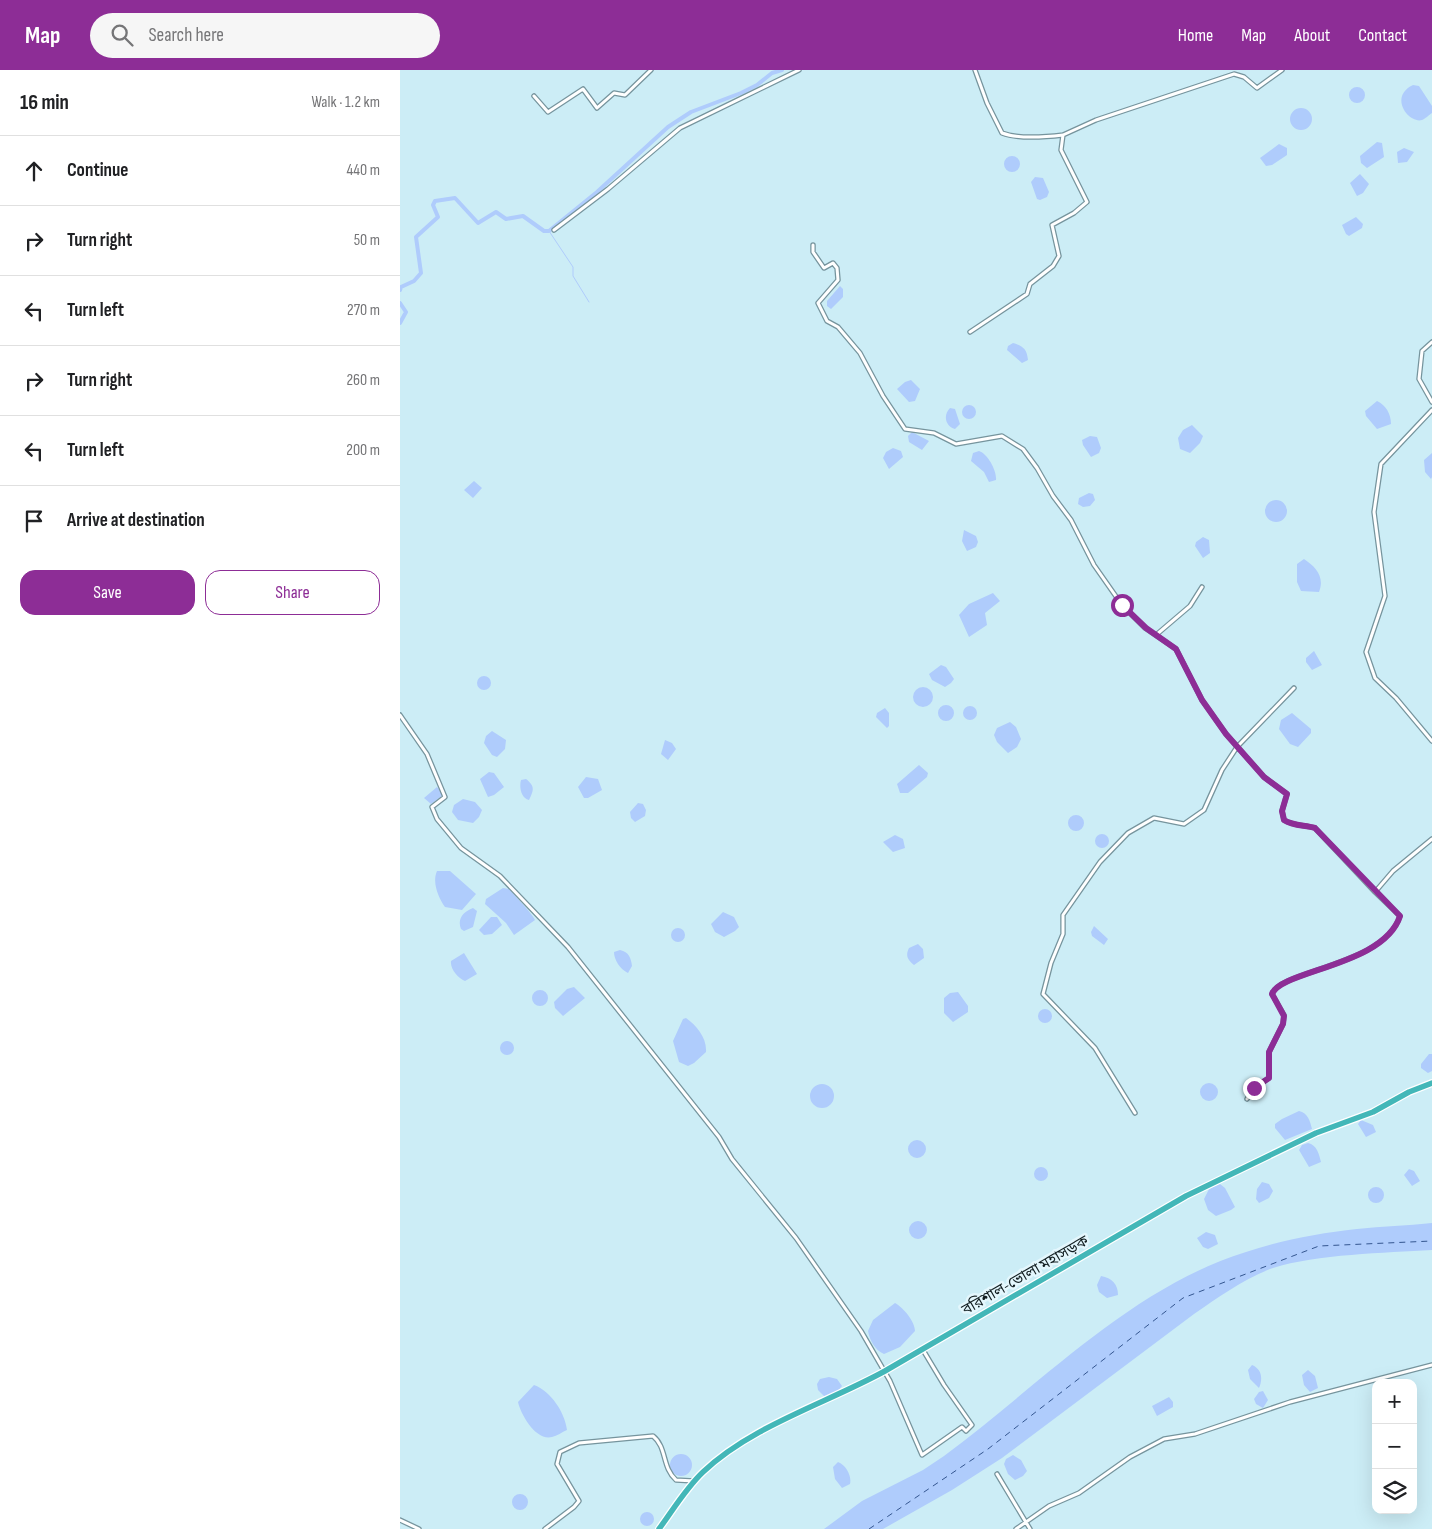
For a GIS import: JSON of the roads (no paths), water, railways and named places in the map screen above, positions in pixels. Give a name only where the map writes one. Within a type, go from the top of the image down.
[{"type":"highway","name":"বরিশাল-ভোলা মহাসড়ক","points":[[659,1529],[695,1481],[710,1466],[759,1432],[845,1393],[923,1350],[1007,1298],[1186,1196],[1316,1133],[1373,1112],[1432,1082]]},
{"type":"street","points":[[534,96],[548,112],[583,89],[597,108],[614,94],[625,95],[651,70]]},
{"type":"street","points":[[554,230],[608,189],[680,128],[799,70]]},
{"type":"street","points":[[975,70],[986,103],[1002,134],[1014,137],[1021,135],[1063,135],[1096,120],[1234,74],[1244,77],[1257,88],[1282,70]]},
{"type":"street","points":[[970,332],[1022,299],[1027,294],[1030,284],[1053,266],[1059,256],[1052,225],[1087,202],[1061,150],[1063,135]]},
{"type":"street","points":[[813,244],[813,252],[824,268],[833,263],[839,273],[838,280],[818,303],[822,314],[827,321],[838,327],[860,354],[882,396],[905,429],[934,433],[956,444],[1002,436],[1023,449],[1071,520],[1094,565],[1122,605],[1156,635],[1176,649],[1202,700],[1237,747],[1264,777],[1287,794],[1282,811],[1284,820],[1291,825],[1304,824],[1315,828],[1400,916],[1398,925],[1370,949],[1318,972],[1290,979],[1273,989],[1272,994],[1284,1016],[1283,1024],[1269,1052],[1269,1078],[1254,1088],[1247,1099]]},
{"type":"street","points":[[1432,342],[1422,351],[1419,379],[1432,402]]},
{"type":"street","points":[[1432,410],[1381,464],[1374,512],[1385,596],[1366,652],[1375,678],[1396,698],[1432,741]]},
{"type":"street","points":[[1156,635],[1190,606],[1202,588]]},
{"type":"street","points":[[1135,1113],[1095,1048],[1043,994],[1051,963],[1063,934],[1063,915],[1100,862],[1128,833],[1154,818],[1184,824],[1204,810],[1222,770],[1237,747],[1294,688]]},
{"type":"street","points":[[400,715],[427,754],[445,796],[432,807],[437,819],[461,848],[508,884],[568,947],[719,1137],[745,1176],[796,1238],[861,1330],[885,1371],[923,1455],[962,1427],[966,1431],[972,1425],[944,1385],[923,1350]]},
{"type":"street","points":[[1375,892],[1393,871],[1432,839]]},
{"type":"street","points":[[1016,1529],[1050,1506],[1079,1493],[1130,1457],[1164,1439],[1196,1434],[1290,1402],[1432,1364]]},
{"type":"street","points":[[545,1529],[579,1501],[557,1464],[560,1452],[579,1443],[653,1436],[662,1449],[666,1468],[671,1476],[676,1480],[695,1481]]},
{"type":"street","points":[[996,1474],[1030,1529]]},
{"type":"street","points":[[400,1520],[419,1529]]},
{"type":"water","points":[[1413,85],[1419,86],[1432,106],[1432,113],[1422,120],[1412,118],[1407,114],[1401,102],[1406,90]]},
{"type":"water","points":[[1357,87],[1365,95],[1357,103],[1349,95]]},
{"type":"water","points":[[1297,108],[1305,108],[1312,115],[1312,123],[1305,130],[1297,130],[1290,123],[1290,115]]},
{"type":"water","points":[[1377,142],[1382,143],[1384,157],[1367,168],[1361,163],[1360,156]]},
{"type":"water","points":[[1279,144],[1287,148],[1287,155],[1272,165],[1266,166],[1260,158]]},
{"type":"water","points":[[1404,148],[1414,152],[1407,162],[1398,163],[1397,152]]},
{"type":"water","points":[[1009,156],[1015,156],[1020,161],[1018,170],[1009,172],[1004,167],[1004,161]]},
{"type":"water","points":[[1360,174],[1369,184],[1363,193],[1357,196],[1350,183]]},
{"type":"water","points":[[1035,177],[1043,178],[1049,192],[1047,197],[1040,200],[1037,199],[1031,182]]},
{"type":"water","points":[[1356,217],[1363,224],[1362,228],[1349,236],[1342,225]]},
{"type":"water","points":[[840,286],[843,289],[843,297],[831,309],[827,306],[827,301]]},
{"type":"water","points":[[1013,343],[1024,348],[1028,360],[1022,363],[1007,350],[1008,346]]},
{"type":"water","points":[[911,380],[920,389],[915,401],[909,402],[897,389],[905,382]]},
{"type":"water","points":[[1377,401],[1387,410],[1391,424],[1377,429],[1366,416],[1365,411]]},
{"type":"water","points":[[966,405],[972,405],[976,412],[972,419],[966,419],[962,415],[962,409]]},
{"type":"water","points":[[950,408],[955,409],[960,424],[955,429],[946,420],[946,414]]},
{"type":"water","points":[[1192,425],[1203,436],[1200,443],[1190,453],[1180,449],[1178,438],[1183,430]]},
{"type":"water","points":[[912,432],[929,441],[922,450],[909,442],[908,436]]},
{"type":"water","points":[[1090,436],[1097,437],[1101,448],[1099,453],[1091,457],[1082,440]]},
{"type":"water","points":[[893,448],[901,451],[903,457],[889,469],[883,458],[886,452]]},
{"type":"water","points":[[979,451],[991,463],[996,480],[989,482],[984,472],[971,461],[973,453]]},
{"type":"water","points":[[1432,453],[1431,479],[1425,472],[1424,460]]},
{"type":"water","points":[[474,481],[482,488],[473,498],[464,490]]},
{"type":"water","points":[[1089,493],[1093,494],[1095,500],[1090,506],[1083,507],[1078,504],[1079,498]]},
{"type":"water","points":[[1276,500],[1284,503],[1287,511],[1284,519],[1276,522],[1268,519],[1265,511],[1268,503]]},
{"type":"water","points":[[964,530],[976,536],[978,542],[976,547],[967,551],[962,541]]},
{"type":"water","points":[[1203,537],[1209,540],[1210,553],[1203,558],[1195,546],[1196,542]]},
{"type":"water","points":[[1304,559],[1312,565],[1320,577],[1321,587],[1319,592],[1301,591],[1297,582],[1297,564]]},
{"type":"water","points":[[993,593],[1000,601],[985,613],[987,625],[969,637],[959,615],[969,604]]},
{"type":"water","points":[[1314,651],[1322,665],[1312,670],[1306,662],[1306,658]]},
{"type":"water","points":[[941,665],[946,667],[954,679],[945,687],[932,680],[929,674]]},
{"type":"water","points":[[481,676],[487,676],[491,683],[487,690],[481,690],[477,686],[477,680]]},
{"type":"water","points":[[923,687],[930,690],[933,697],[930,704],[923,707],[916,704],[913,697],[916,690]]},
{"type":"water","points":[[943,705],[949,705],[954,710],[952,719],[943,721],[938,716],[938,710]]},
{"type":"water","points":[[967,706],[973,706],[977,713],[973,720],[967,720],[963,716],[963,710]]},
{"type":"water","points":[[885,708],[889,713],[889,726],[887,728],[876,717],[877,713]]},
{"type":"water","points":[[1292,713],[1311,729],[1311,733],[1298,747],[1290,744],[1279,729],[1281,720]]},
{"type":"water","points":[[1010,722],[1016,727],[1021,739],[1017,747],[1008,753],[997,742],[994,735],[997,728]]},
{"type":"water","points":[[492,731],[506,740],[505,749],[497,757],[492,755],[484,743],[486,736]]},
{"type":"water","points":[[665,740],[672,743],[676,749],[668,760],[661,754]]},
{"type":"water","points":[[919,765],[928,773],[927,777],[908,793],[900,793],[897,784]]},
{"type":"water","points":[[489,772],[494,773],[504,787],[488,797],[480,779]]},
{"type":"water","points":[[586,777],[598,779],[602,790],[588,798],[584,798],[578,787]]},
{"type":"water","points":[[526,779],[533,788],[529,800],[522,795],[520,786],[521,780]]},
{"type":"water","points":[[437,787],[442,796],[431,804],[424,798]]},
{"type":"water","points":[[463,799],[475,802],[482,810],[479,817],[473,823],[458,820],[452,812],[454,805]]},
{"type":"water","points":[[638,803],[643,804],[646,810],[645,816],[635,822],[631,818],[630,812]]},
{"type":"water","points":[[1073,815],[1079,815],[1084,820],[1082,829],[1073,831],[1068,826],[1068,820]]},
{"type":"water","points":[[1099,834],[1105,834],[1109,841],[1105,848],[1099,848],[1095,844],[1095,838]]},
{"type":"water","points":[[895,835],[903,839],[905,848],[893,852],[883,842]]},
{"type":"water","points":[[437,871],[450,871],[476,894],[462,910],[445,907],[442,903],[435,885]]},
{"type":"water","points":[[503,888],[509,889],[535,920],[514,935],[506,923],[485,904],[486,899]]},
{"type":"water","points":[[473,908],[477,911],[473,927],[464,931],[461,929],[460,919]]},
{"type":"water","points":[[723,912],[734,917],[739,927],[724,937],[715,932],[711,924]]},
{"type":"water","points":[[491,917],[497,917],[502,925],[492,934],[484,935],[479,930]]},
{"type":"water","points":[[1094,926],[1108,939],[1104,945],[1092,936],[1091,932]]},
{"type":"water","points":[[675,928],[681,928],[685,935],[681,942],[675,942],[671,938],[671,932]]},
{"type":"water","points":[[918,944],[923,949],[924,958],[914,965],[909,960],[907,953],[909,948]]},
{"type":"water","points":[[620,950],[626,952],[630,958],[632,966],[628,973],[616,961],[614,952]]},
{"type":"water","points":[[464,953],[477,974],[465,981],[455,973],[451,964],[451,961]]},
{"type":"water","points":[[574,987],[585,998],[563,1016],[555,1008],[554,1002],[567,989]]},
{"type":"water","points":[[540,990],[546,992],[548,998],[546,1004],[540,1006],[534,1004],[532,998],[534,992]]},
{"type":"water","points":[[958,992],[968,1006],[968,1012],[953,1022],[944,1013],[944,998],[950,993]]},
{"type":"water","points":[[1042,1009],[1048,1009],[1052,1016],[1048,1023],[1042,1023],[1038,1019],[1038,1013]]},
{"type":"water","points":[[686,1018],[700,1033],[706,1047],[706,1052],[688,1066],[679,1062],[673,1041],[683,1019]]},
{"type":"water","points":[[504,1041],[510,1041],[514,1048],[510,1055],[504,1055],[500,1051],[500,1045]]},
{"type":"water","points":[[1429,1054],[1432,1054],[1432,1071],[1428,1073],[1421,1068],[1421,1064]]},
{"type":"water","points":[[1205,1083],[1213,1083],[1218,1088],[1216,1099],[1205,1101],[1200,1096],[1200,1088]]},
{"type":"water","points":[[822,1084],[831,1087],[834,1096],[831,1105],[822,1108],[813,1105],[810,1096],[813,1087]]},
{"type":"water","points":[[1299,1111],[1307,1115],[1312,1129],[1285,1140],[1275,1128],[1275,1124]]},
{"type":"water","points":[[1361,1120],[1373,1125],[1376,1132],[1366,1137],[1358,1124]]},
{"type":"water","points":[[913,1140],[921,1140],[926,1145],[924,1156],[913,1158],[908,1153],[908,1145]]},
{"type":"water","points":[[1308,1143],[1316,1148],[1321,1162],[1309,1167],[1299,1150],[1302,1145]]},
{"type":"water","points":[[1038,1167],[1044,1167],[1048,1174],[1044,1181],[1038,1181],[1034,1177],[1034,1171]]},
{"type":"water","points":[[1409,1169],[1414,1171],[1420,1181],[1412,1186],[1404,1175]]},
{"type":"water","points":[[1262,1182],[1269,1184],[1273,1191],[1269,1198],[1259,1203],[1256,1199],[1257,1189]]},
{"type":"water","points":[[1220,1184],[1225,1188],[1235,1207],[1216,1216],[1208,1210],[1204,1199],[1209,1189]]},
{"type":"water","points":[[1376,1187],[1384,1195],[1376,1203],[1368,1195]]},
{"type":"water","points":[[914,1221],[922,1221],[927,1226],[925,1237],[914,1239],[909,1234],[909,1226]]},
{"type":"water","points":[[1432,1223],[1432,1250],[1351,1255],[1310,1260],[1273,1268],[1252,1277],[1194,1314],[1002,1458],[952,1490],[883,1529],[824,1529],[862,1501],[923,1470],[944,1456],[1087,1341],[1163,1289],[1204,1268],[1246,1252],[1301,1237],[1357,1229]]},
{"type":"water","points":[[1206,1232],[1215,1235],[1218,1244],[1208,1249],[1203,1247],[1197,1238]]},
{"type":"water","points":[[1101,1276],[1114,1282],[1118,1295],[1107,1298],[1099,1292],[1097,1285]]},
{"type":"water","points":[[895,1303],[908,1316],[915,1327],[915,1331],[900,1347],[884,1354],[873,1345],[868,1331],[873,1320]]},
{"type":"water","points":[[1252,1365],[1258,1369],[1261,1375],[1259,1388],[1250,1379],[1248,1370]]},
{"type":"water","points":[[1308,1370],[1315,1376],[1318,1388],[1310,1392],[1304,1385],[1302,1375]]},
{"type":"water","points":[[829,1377],[837,1379],[842,1386],[836,1393],[825,1397],[818,1390],[817,1384],[820,1379]]},
{"type":"water","points":[[534,1385],[546,1392],[556,1403],[566,1423],[567,1430],[554,1436],[546,1437],[540,1435],[530,1426],[522,1414],[518,1402]]},
{"type":"water","points":[[1263,1391],[1268,1400],[1263,1408],[1256,1404],[1254,1399],[1259,1392]]},
{"type":"water","points":[[1169,1397],[1173,1402],[1173,1407],[1157,1416],[1152,1406]]},
{"type":"water","points":[[681,1454],[689,1457],[692,1465],[689,1473],[681,1476],[673,1473],[670,1465],[673,1457]]},
{"type":"water","points":[[1013,1455],[1021,1460],[1027,1471],[1023,1476],[1015,1480],[1008,1474],[1004,1464],[1006,1459]]},
{"type":"water","points":[[838,1462],[846,1468],[850,1478],[850,1484],[842,1488],[835,1479],[833,1467]]},
{"type":"water","points":[[520,1494],[528,1502],[520,1510],[512,1502]]},
{"type":"water","points":[[644,1512],[650,1512],[654,1519],[650,1526],[644,1526],[640,1522],[640,1516]]},
{"type":"waterway","points":[[400,290],[401,287],[414,281],[421,273],[416,237],[438,217],[433,205],[435,201],[455,198],[478,223],[496,212],[506,219],[523,216],[544,231],[549,231],[597,192],[668,127],[691,112],[741,93],[757,85],[772,73],[782,70]]},
{"type":"waterway","points":[[549,231],[573,267],[573,276],[589,302]]},
{"type":"waterway","points":[[400,303],[406,312],[400,323]]}]
